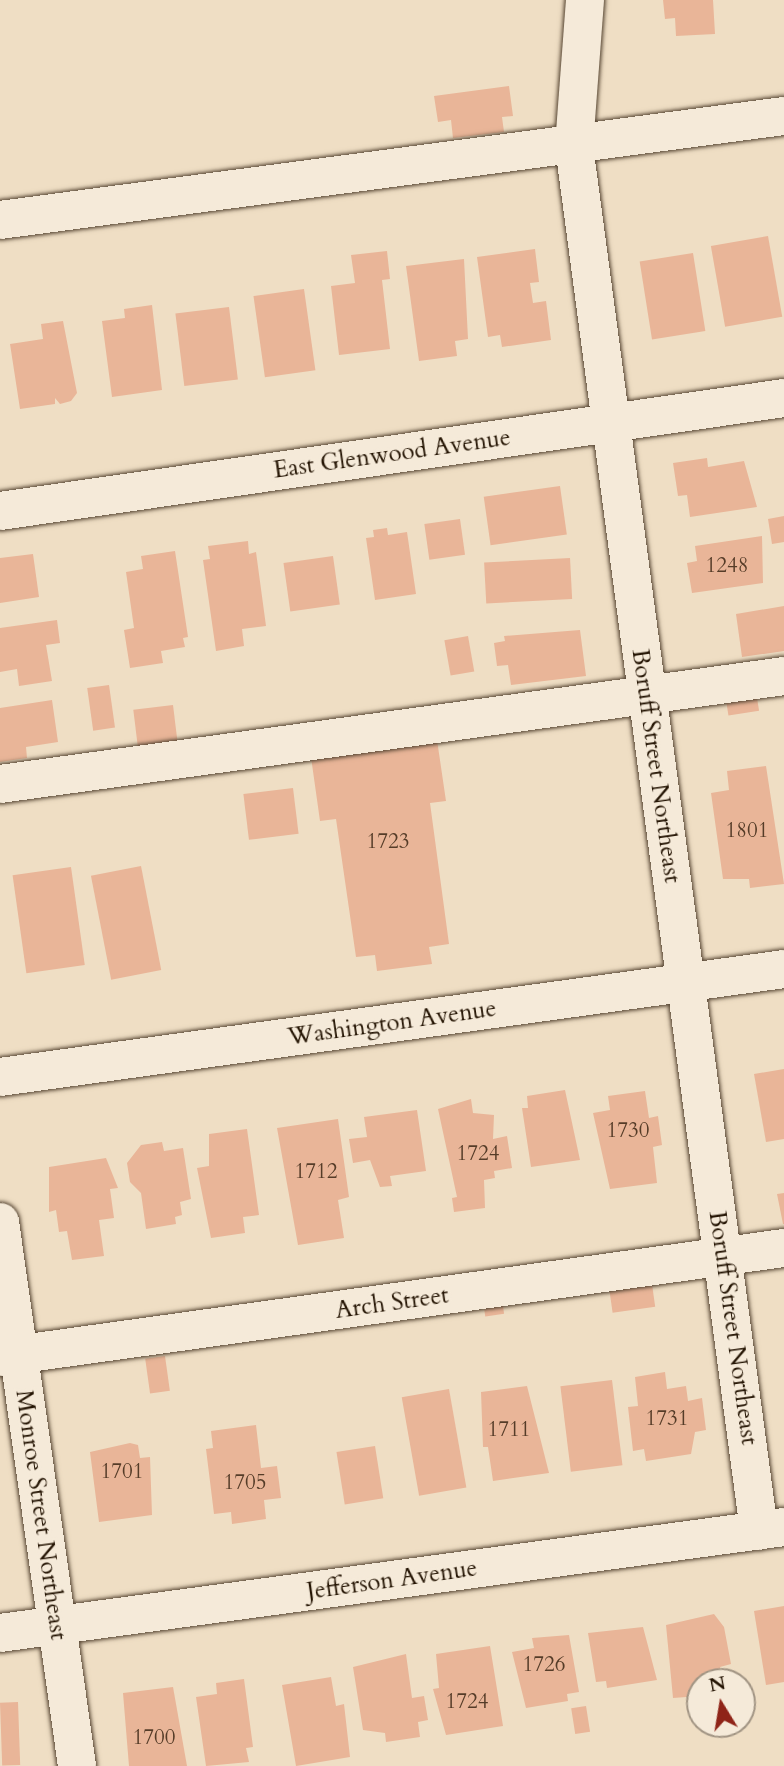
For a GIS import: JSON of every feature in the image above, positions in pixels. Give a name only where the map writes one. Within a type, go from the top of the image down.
[{"type":"street","name":"Boruff Street Northeast","points":[[585,0],[574,146],[724,1256],[772,1529]]},
{"type":"street","points":[[0,220],[208,188],[574,146],[784,116]]},
{"type":"street","name":"East Glenwood Avenue","points":[[0,511],[784,398]]},
{"type":"street","points":[[0,784],[784,676]]},
{"type":"street","name":"Washington Avenue","points":[[0,1077],[784,969]]},
{"type":"street","name":"Monroe Street Northeast","points":[[0,1222],[8,1355],[58,1625],[77,1766]]},
{"type":"street","name":"Arch Street","points":[[8,1355],[784,1248]]},
{"type":"street","name":"Jefferson Avenue","points":[[0,1633],[772,1529]]},
{"type":"building","points":[[663,0],[713,0],[715,34],[676,36],[675,18],[665,19]]},
{"type":"building","points":[[509,86],[513,116],[502,117],[504,132],[453,138],[451,120],[438,122],[434,96]]},
{"type":"building","points":[[768,236],[782,317],[725,327],[711,246]]},
{"type":"building","points":[[535,249],[539,282],[530,283],[533,303],[546,301],[551,340],[502,347],[500,335],[488,337],[477,257]]},
{"type":"building","points":[[387,251],[390,279],[382,280],[390,349],[339,355],[331,286],[355,283],[351,255]]},
{"type":"building","points":[[693,253],[705,331],[652,339],[640,261]]},
{"type":"building","points":[[464,259],[468,339],[455,341],[457,356],[419,361],[406,266]]},
{"type":"building","points":[[304,289],[315,370],[265,377],[253,296]]},
{"type":"building","points":[[152,305],[162,390],[112,397],[102,321],[125,318],[124,309]]},
{"type":"building","points":[[229,307],[238,379],[184,386],[175,314]]},
{"type":"building","points":[[63,321],[77,393],[71,401],[60,404],[55,398],[55,404],[20,409],[10,344],[43,339],[41,324]]},
{"type":"building","points":[[707,458],[708,467],[744,461],[757,507],[690,517],[687,495],[678,496],[673,463]]},
{"type":"building","points":[[560,486],[567,535],[491,545],[484,497]]},
{"type":"building","points":[[784,516],[784,542],[772,544],[768,519]]},
{"type":"building","points":[[460,519],[465,555],[429,560],[424,524]]},
{"type":"building","points":[[387,528],[388,535],[407,532],[416,594],[375,600],[366,538],[374,537],[373,530]]},
{"type":"building","points":[[762,536],[763,583],[692,593],[687,563],[697,561],[695,546]]},
{"type":"building","points":[[248,541],[249,554],[256,552],[266,626],[242,629],[244,646],[216,651],[203,560],[210,559],[208,546]]},
{"type":"building","points":[[175,551],[188,637],[183,638],[185,647],[161,651],[163,663],[130,668],[124,630],[134,628],[126,572],[143,569],[141,556]]},
{"type":"building","points":[[33,554],[39,597],[0,603],[0,558]]},
{"type":"building","points":[[333,556],[340,605],[290,611],[283,563]]},
{"type":"building","points":[[570,558],[572,599],[486,603],[484,563]]},
{"type":"building","points":[[784,606],[784,651],[742,657],[736,614]]},
{"type":"building","points":[[57,620],[60,643],[46,645],[52,681],[19,686],[17,669],[0,672],[0,628]]},
{"type":"building","points":[[580,630],[586,676],[511,685],[508,665],[497,666],[494,643],[505,641],[504,636]]},
{"type":"building","points":[[468,636],[474,671],[451,676],[444,640]]},
{"type":"building","points":[[109,685],[115,728],[93,731],[87,688]]},
{"type":"building","points":[[755,685],[759,711],[728,716],[724,690]]},
{"type":"building","points":[[52,700],[58,742],[26,747],[27,758],[0,762],[0,708]]},
{"type":"building","points":[[173,705],[178,743],[138,748],[133,710]]},
{"type":"building","points":[[436,733],[446,801],[430,803],[449,944],[429,947],[432,964],[377,971],[375,955],[356,957],[336,819],[320,821],[310,750]]},
{"type":"building","points":[[766,766],[784,884],[750,888],[749,879],[723,879],[711,793],[729,790],[727,771]]},
{"type":"building","points":[[293,788],[299,834],[249,840],[243,794]]},
{"type":"building","points":[[141,866],[161,970],[111,980],[91,876]]},
{"type":"building","points":[[71,867],[85,965],[26,973],[13,875]]},
{"type":"building","points":[[784,1069],[784,1139],[766,1142],[754,1074]]},
{"type":"building","points":[[565,1090],[580,1160],[531,1167],[522,1108],[528,1108],[527,1096]]},
{"type":"building","points":[[645,1091],[649,1118],[658,1116],[662,1145],[653,1147],[657,1183],[610,1189],[593,1113],[610,1110],[608,1096]]},
{"type":"building","points":[[471,1099],[473,1113],[494,1115],[493,1139],[507,1136],[512,1168],[494,1171],[495,1178],[484,1180],[485,1208],[454,1212],[452,1198],[457,1197],[438,1109]]},
{"type":"building","points":[[417,1110],[426,1171],[390,1176],[392,1186],[380,1187],[370,1160],[353,1163],[349,1139],[367,1137],[364,1117]]},
{"type":"building","points":[[338,1119],[349,1197],[338,1200],[344,1238],[298,1245],[277,1128]]},
{"type":"building","points":[[247,1129],[259,1215],[243,1217],[245,1233],[211,1238],[197,1168],[209,1166],[209,1134]]},
{"type":"building","points":[[162,1142],[164,1151],[183,1148],[191,1199],[180,1202],[182,1215],[175,1217],[176,1224],[146,1229],[141,1193],[130,1182],[127,1163],[141,1145]]},
{"type":"building","points":[[106,1158],[118,1188],[110,1189],[114,1218],[99,1220],[104,1256],[72,1260],[67,1231],[59,1232],[56,1210],[49,1212],[49,1167]]},
{"type":"building","points":[[784,1193],[784,1224],[783,1224],[777,1194]]},
{"type":"building","points":[[651,1277],[655,1307],[613,1313],[608,1283]]},
{"type":"building","points":[[502,1299],[504,1314],[485,1316],[483,1302]]},
{"type":"building","points":[[165,1356],[170,1391],[150,1393],[145,1359]]},
{"type":"building","points":[[665,1372],[667,1389],[686,1386],[688,1401],[702,1398],[706,1430],[695,1432],[691,1454],[646,1461],[644,1449],[633,1451],[628,1407],[638,1406],[635,1377]]},
{"type":"building","points":[[612,1380],[622,1465],[571,1472],[560,1386]]},
{"type":"building","points":[[527,1386],[549,1473],[493,1481],[488,1447],[483,1447],[481,1392]]},
{"type":"building","points":[[449,1389],[466,1487],[419,1496],[402,1397]]},
{"type":"building","points":[[256,1425],[261,1468],[277,1466],[281,1498],[264,1500],[266,1519],[232,1524],[231,1512],[214,1514],[206,1449],[213,1448],[211,1431]]},
{"type":"building","points":[[130,1443],[138,1445],[140,1458],[150,1457],[152,1515],[99,1522],[90,1452]]},
{"type":"building","points":[[375,1446],[383,1498],[345,1504],[336,1452]]},
{"type":"building","points":[[784,1606],[784,1682],[766,1685],[754,1611]]},
{"type":"building","points":[[714,1614],[724,1627],[731,1664],[720,1668],[686,1668],[686,1697],[673,1698],[666,1625]]},
{"type":"building","points":[[643,1627],[657,1680],[607,1688],[606,1681],[596,1682],[588,1633]]},
{"type":"building","points":[[569,1635],[579,1692],[567,1694],[568,1701],[526,1708],[512,1652],[534,1648],[532,1638]]},
{"type":"building","points":[[490,1646],[503,1726],[446,1735],[433,1689],[439,1688],[436,1654]]},
{"type":"building","points":[[406,1654],[412,1698],[424,1696],[428,1720],[418,1722],[420,1737],[386,1742],[385,1733],[363,1730],[353,1667]]},
{"type":"building","points":[[331,1677],[336,1706],[344,1704],[350,1757],[296,1766],[282,1685]]},
{"type":"building","points":[[244,1679],[253,1747],[246,1748],[249,1762],[206,1766],[196,1697],[217,1694],[216,1683]]},
{"type":"building","points":[[173,1687],[187,1766],[129,1766],[123,1693]]},
{"type":"building","points":[[18,1702],[20,1765],[2,1766],[0,1703]]},
{"type":"building","points":[[586,1706],[590,1732],[575,1734],[571,1708]]}]
